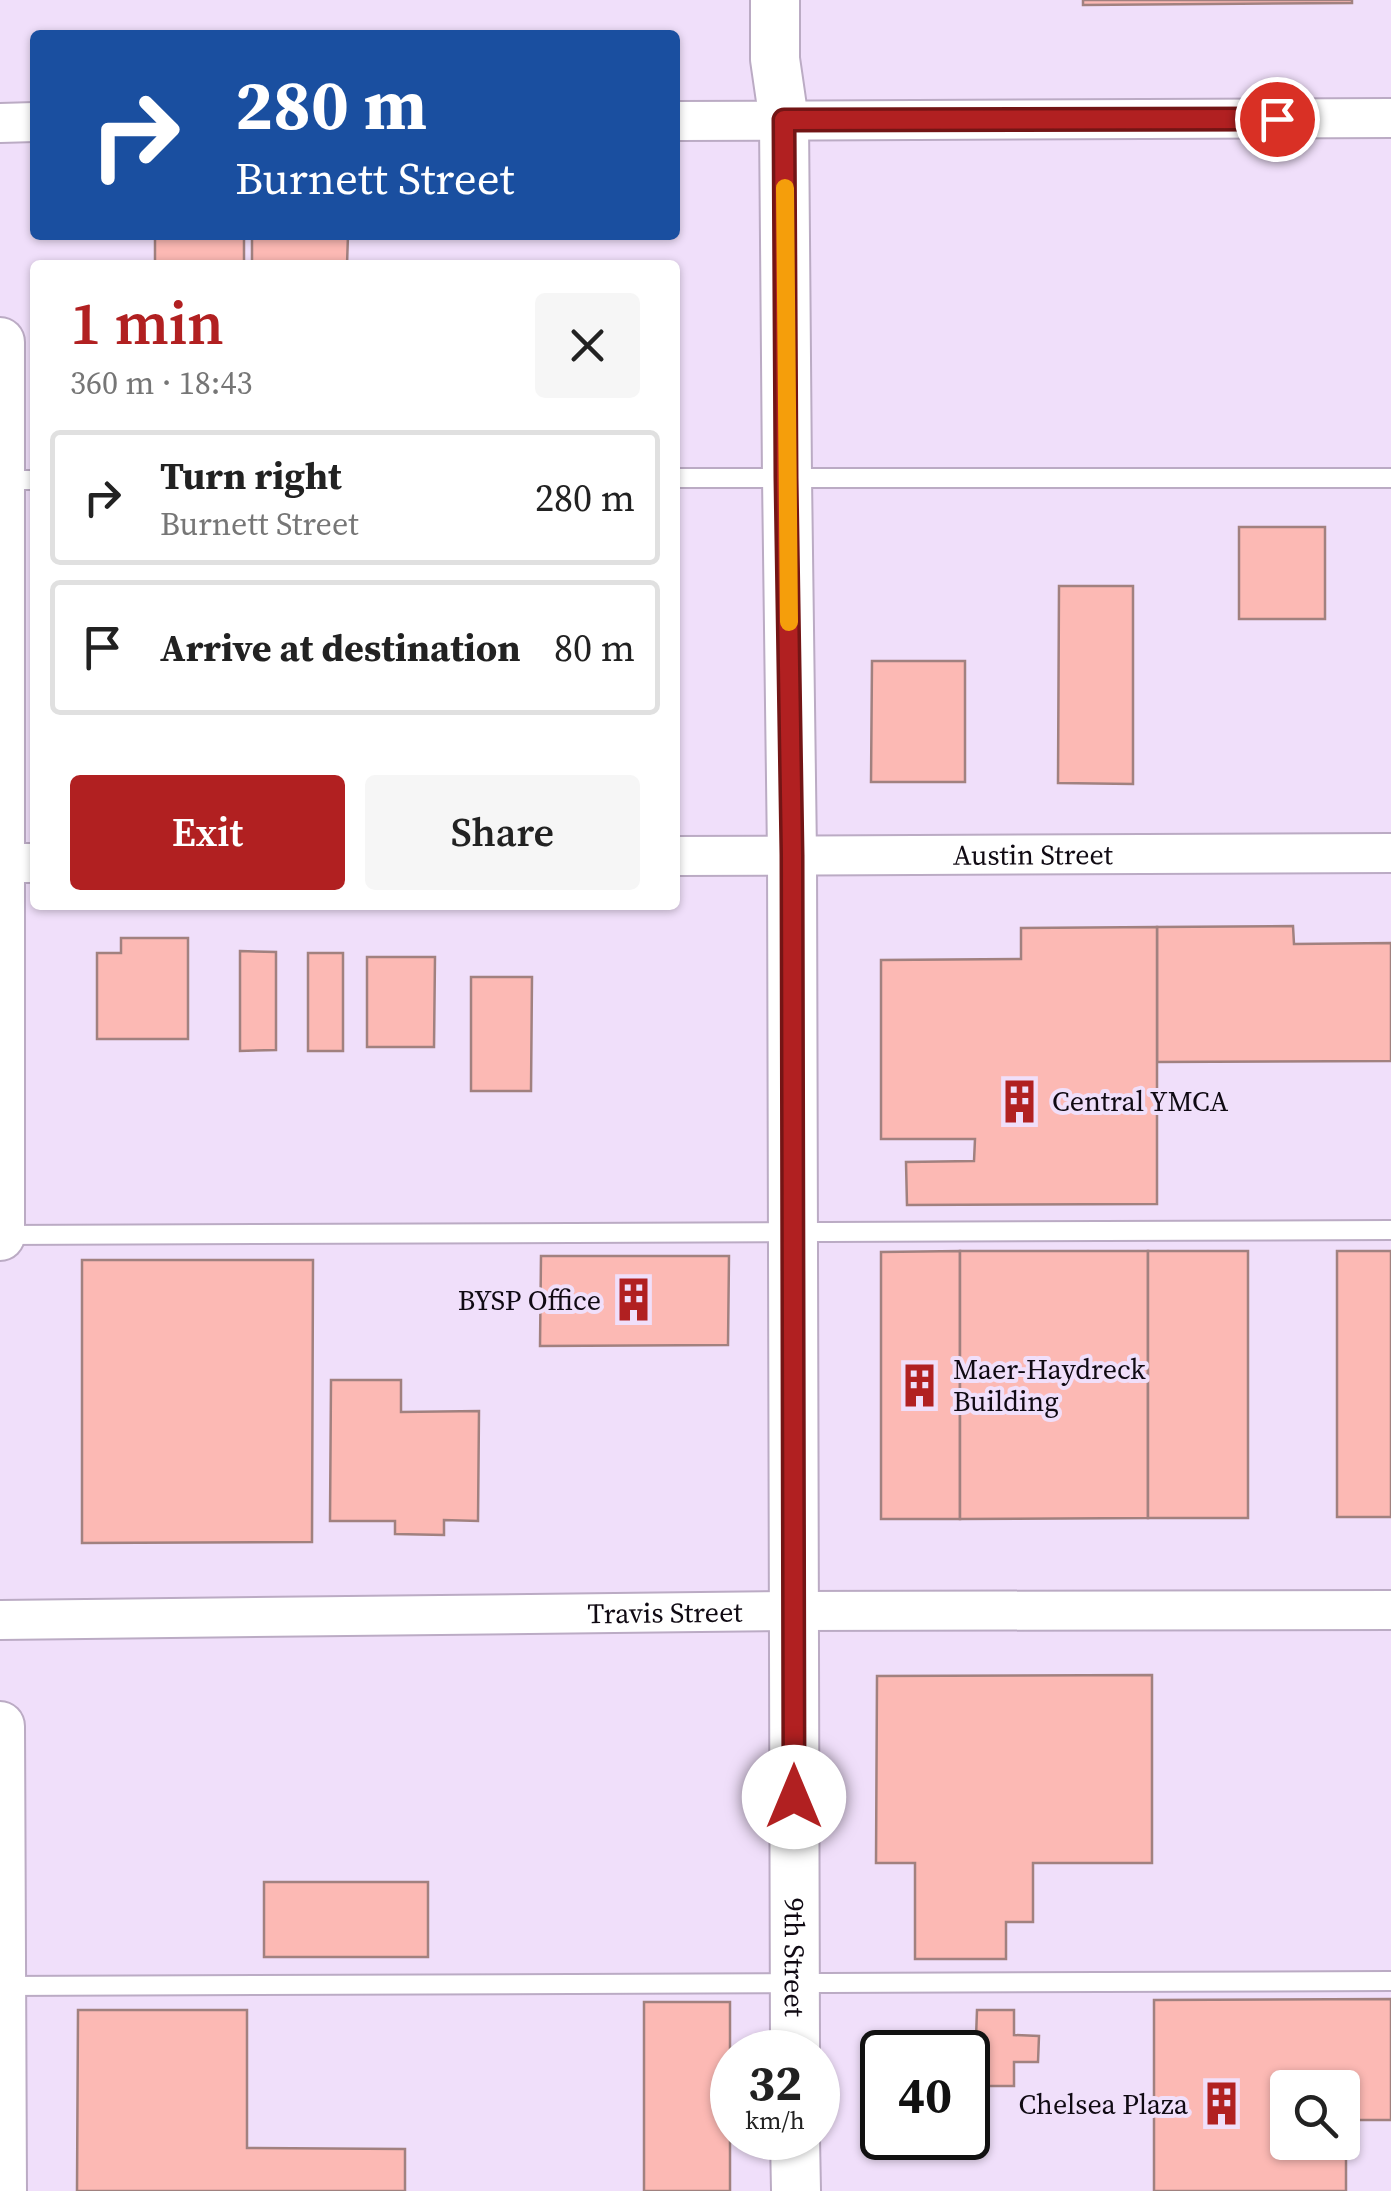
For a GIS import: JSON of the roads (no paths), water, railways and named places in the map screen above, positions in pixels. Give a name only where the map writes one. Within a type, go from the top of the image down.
[{"type":"street","name":"9th Street","points":[[775,0],[775,59],[784,120],[792,855],[795,2030]]},
{"type":"street","points":[[680,121],[1391,118]]},
{"type":"street","points":[[0,122],[30,122]]},
{"type":"street","points":[[0,342],[0,1236]]},
{"type":"street","name":"Austin Street","points":[[680,856],[1391,853]]},
{"type":"street","points":[[0,863],[30,863]]},
{"type":"street","name":"Travis Street","points":[[0,1620],[793,1611],[1391,1610]]},
{"type":"street","points":[[0,1726],[2,2191]]},
{"type":"street","points":[[796,2160],[796,2191]]},
{"type":"lane","points":[[680,478],[1391,478]]},
{"type":"lane","points":[[0,480],[30,480]]},
{"type":"lane","points":[[0,1236],[1391,1230]]},
{"type":"lane","points":[[1,1986],[1391,1981]]},
{"type":"place","name":"Central YMCA","points":[[1019,1101]]},
{"type":"place","name":"BYSP Office","points":[[634,1300]]},
{"type":"place","name":"Maer-Haydreck Building","points":[[920,1385]]},
{"type":"place","name":"Chelsea Plaza","points":[[1221,2104]]}]
